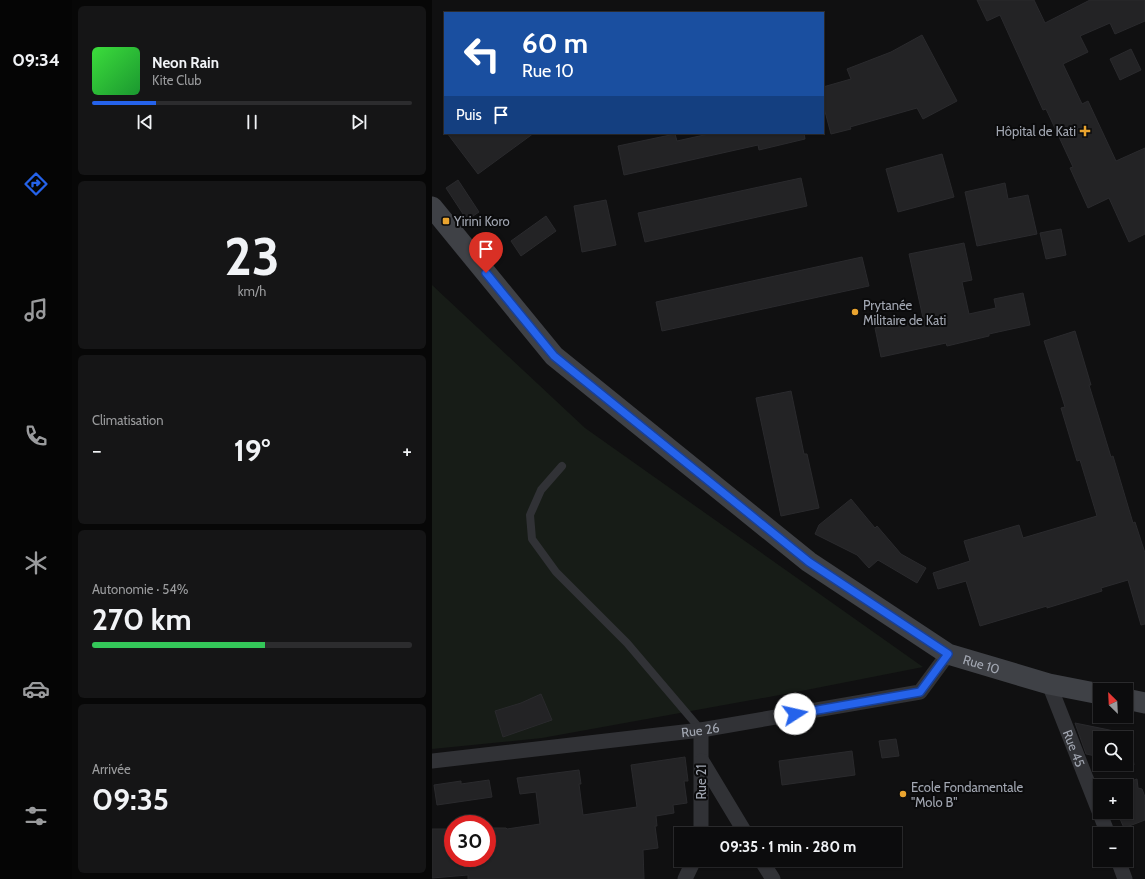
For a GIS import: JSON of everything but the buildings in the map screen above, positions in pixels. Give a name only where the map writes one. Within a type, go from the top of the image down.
[{"type":"main road","name":"Rue 10","points":[[432,207],[554,356],[809,562],[948,654],[1050,684],[1093,693]]},
{"type":"main road","points":[[1133,700],[1145,703]]},
{"type":"street","name":"Rue 26","points":[[432,761],[701,730],[920,692],[948,654]]},
{"type":"street","name":"Rue 45","points":[[1050,684],[1105,827]]},
{"type":"street","name":"Rue 21","points":[[701,730],[701,827]]},
{"type":"street","points":[[701,760],[742,827]]},
{"type":"street","points":[[685,879],[691,867]]},
{"type":"street","points":[[765,867],[773,879]]},
{"type":"street","points":[[1121,867],[1125,879]]},
{"type":"lane","points":[[562,466],[541,490],[530,515],[532,539],[556,572],[627,643],[701,730]]},
{"type":"shaded area","points":[[432,285],[585,428],[923,667],[796,692],[542,738],[432,749]]},
{"type":"place","name":"Hôpital de Kati","points":[[1085,131]]},
{"type":"place","name":"Yirini Koro","points":[[446,221]]},
{"type":"place","name":"Prytanée Militaire de Kati","points":[[855,312]]},
{"type":"place","name":"Ecole Fondamentale \"Molo B\"","points":[[903,794]]},
{"type":"route","points":[[486,273],[554,356],[809,562],[948,654],[920,692],[795,714]]}]
